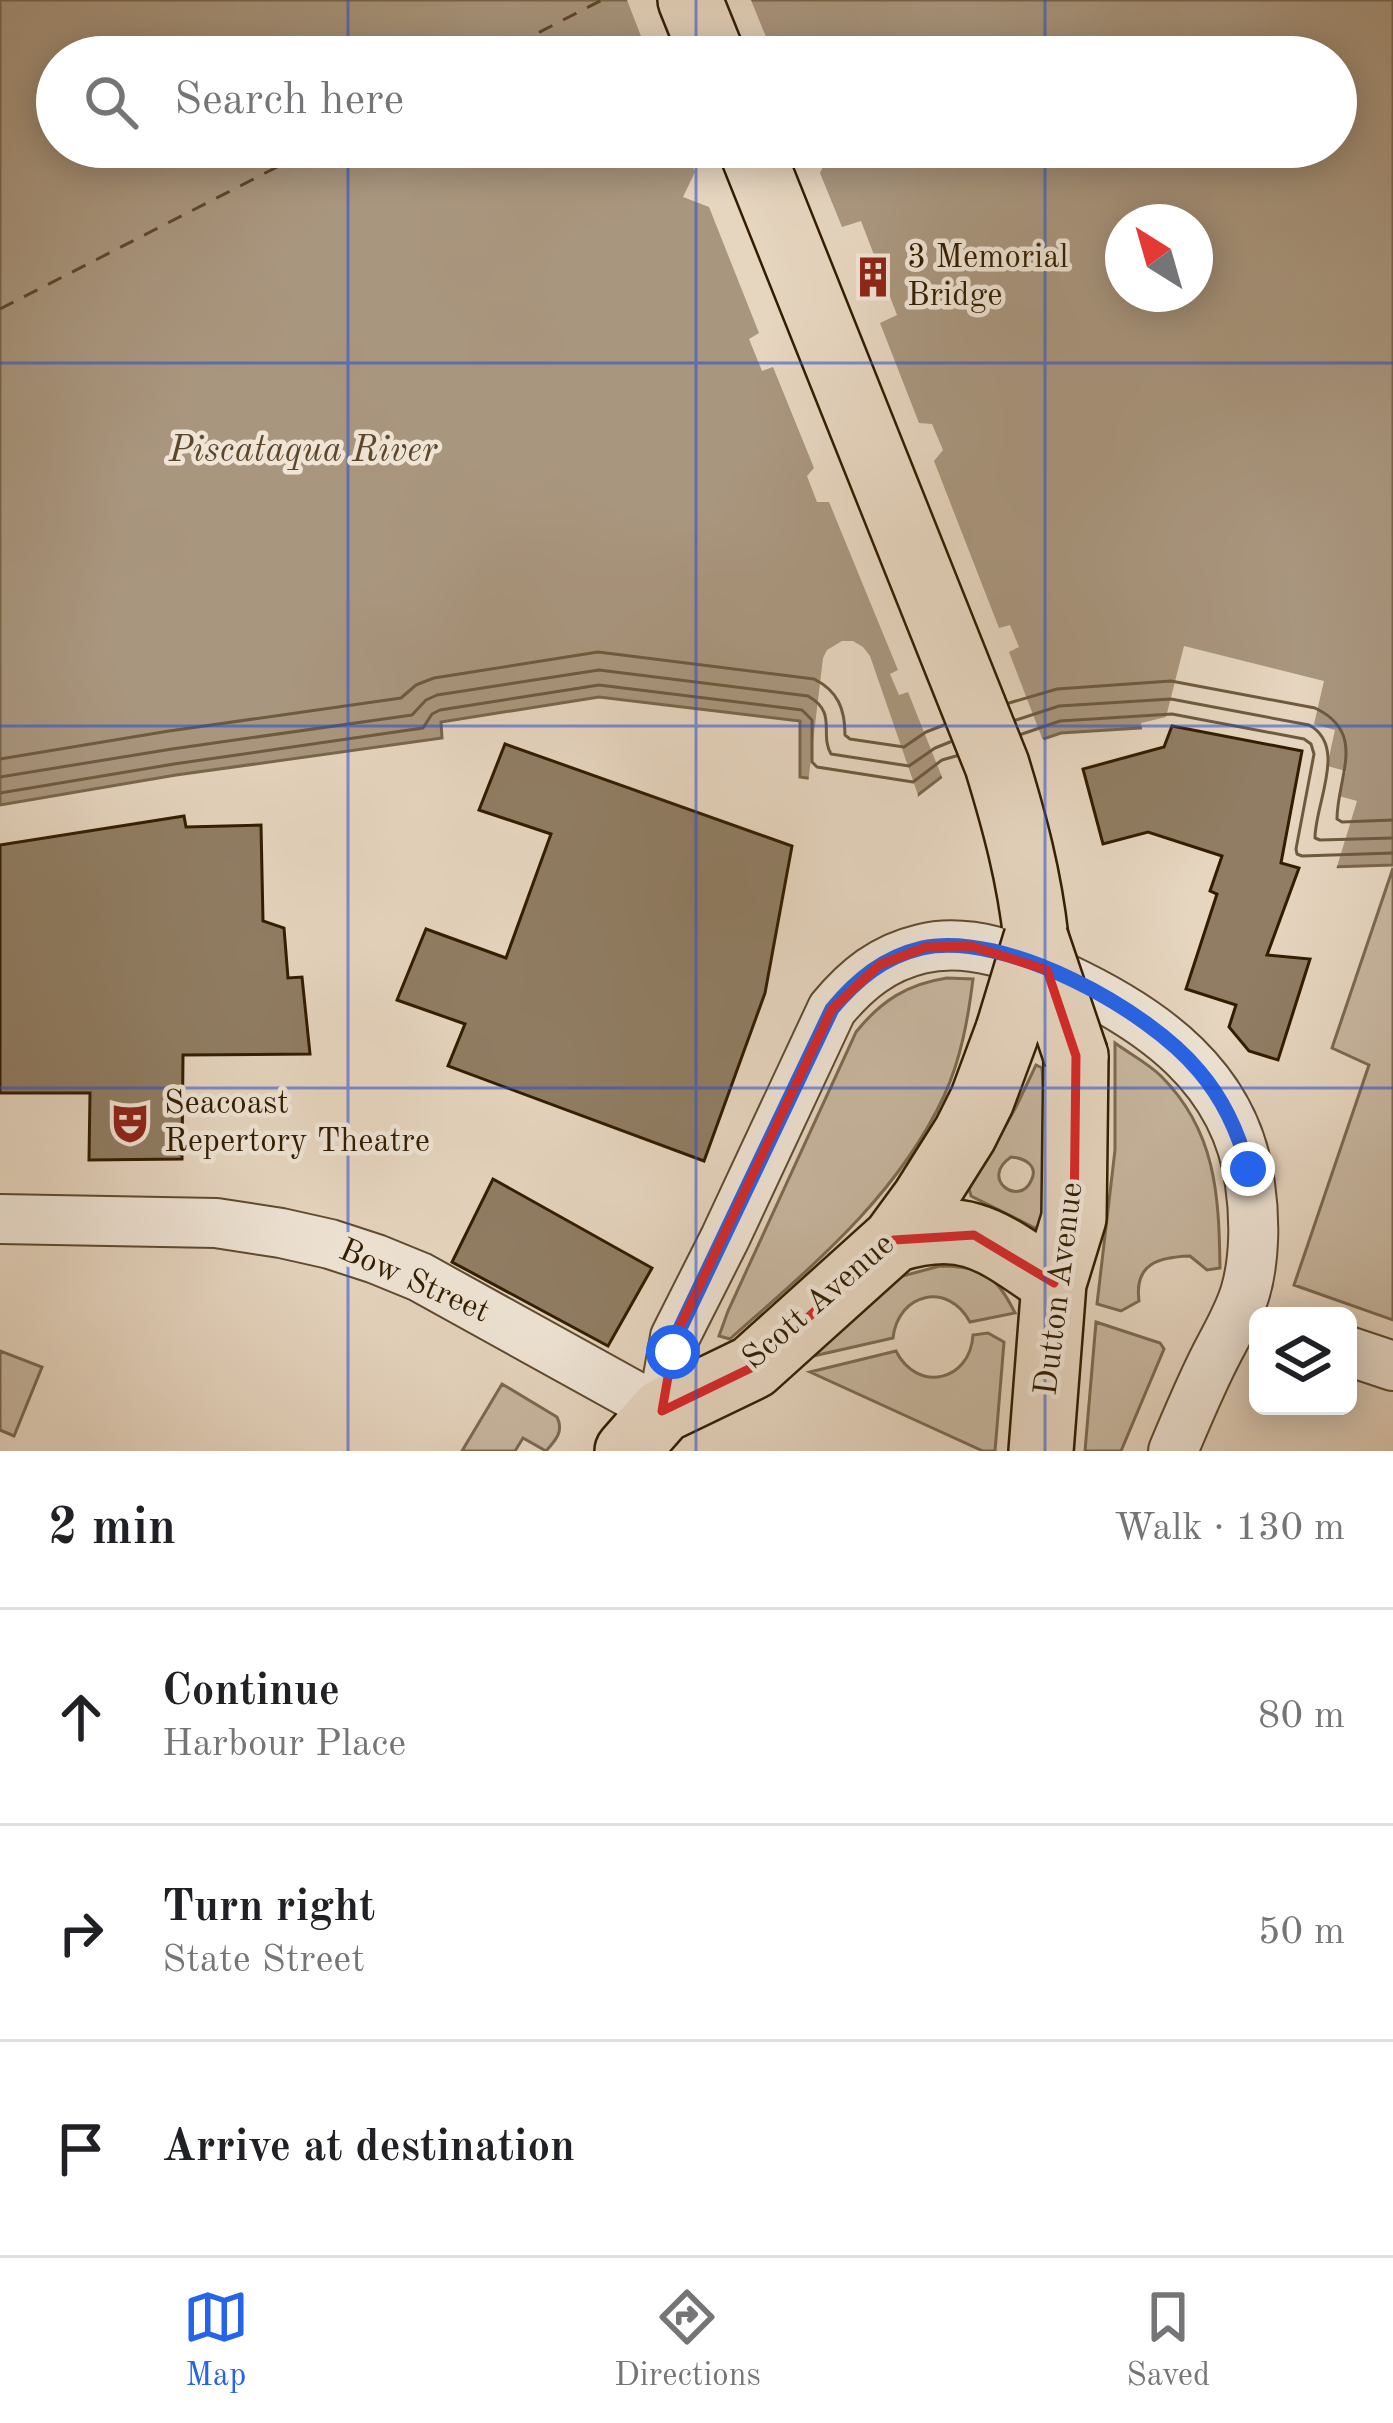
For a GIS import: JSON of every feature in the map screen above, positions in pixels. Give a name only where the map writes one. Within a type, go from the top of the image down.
[{"type":"main road","points":[[690,0],[705,36]]},
{"type":"main road","points":[[758,168],[997,765],[1023,850],[1036,938]]},
{"type":"main road","name":"Scott Avenue","points":[[645,1431],[753,1367],[894,1240],[965,1134],[982,1100],[1036,938]]},
{"type":"main road","name":"Dutton Avenue","points":[[1036,938],[1076,1056],[1074,1218],[1054,1282],[1041,1451]]},
{"type":"main road","points":[[894,1240],[920,1232],[974,1234],[1000,1245],[1054,1282]]},
{"type":"street","points":[[645,1431],[676,1337],[832,1009],[865,974],[902,954],[926,947],[970,946],[1030,962],[1110,1000],[1157,1030],[1209,1084],[1243,1148],[1253,1225],[1248,1316],[1210,1367],[1173,1451]]},
{"type":"street","name":"Bow Street","points":[[0,1219],[216,1223],[281,1233],[376,1258],[420,1277],[645,1431]]},
{"type":"street","points":[[1357,1354],[1393,1366]]},
{"type":"highlighted area","points":[[971,946],[1047,970],[1076,1056],[1074,1218],[1054,1283],[974,1235],[894,1240],[753,1367],[662,1411],[675,1337],[832,1009],[879,965],[926,947]]},
{"type":"shaded area","points":[[1393,868],[1393,1320],[1294,1285],[1369,1065],[1332,1048]]},
{"type":"shaded area","points":[[947,978],[973,979],[971,994],[955,1068],[925,1132],[877,1198],[821,1257],[730,1339],[719,1336],[856,1032],[896,996]]},
{"type":"shaded area","points":[[1115,1043],[1161,1076],[1179,1097],[1204,1142],[1215,1190],[1220,1268],[1207,1270],[1190,1256],[1158,1261],[1140,1278],[1139,1301],[1121,1311],[1097,1304],[1115,1150]]},
{"type":"shaded area","points":[[1036,1065],[1042,1068],[1046,1216],[1035,1228],[971,1196],[969,1189]],"holes":[[[1016,1158],[1033,1171],[1025,1188],[1011,1191],[999,1174],[1002,1165]]]},
{"type":"shaded area","points":[[940,1266],[986,1275],[1015,1313],[970,1322],[949,1301],[925,1298],[904,1311],[893,1338],[809,1357],[895,1278]]},
{"type":"shaded area","points":[[1096,1322],[1160,1343],[1164,1349],[1121,1451],[1085,1451]]},
{"type":"shaded area","points":[[988,1333],[1004,1342],[995,1451],[983,1451],[810,1372],[896,1351],[916,1373],[941,1376],[963,1363],[973,1335]]},
{"type":"shaded area","points":[[0,1351],[42,1367],[14,1436],[0,1430]]},
{"type":"shaded area","points":[[502,1384],[557,1417],[559,1431],[546,1451],[523,1438],[515,1451],[462,1451]]},
{"type":"water","name":"Piscataqua River","points":[[0,0],[1393,0],[1393,865],[1299,868],[1302,751],[1172,726],[1061,733],[949,771],[918,795],[800,777],[800,721],[599,697],[441,722],[442,738],[0,805]]},
{"type":"pier","points":[[627,0],[751,0],[766,36],[641,36]]},
{"type":"pier","points":[[693,168],[822,168],[820,173],[842,227],[861,221],[897,315],[880,323],[919,423],[932,424],[943,450],[934,461],[999,628],[1010,625],[1019,647],[1009,652],[1048,744],[944,782],[908,692],[899,695],[890,674],[898,670],[829,502],[817,502],[807,476],[814,468],[773,367],[762,371],[749,339],[759,333],[709,207],[683,197]]},
{"type":"pier","points":[[842,641],[853,641],[870,656],[918,795],[915,801],[808,784],[823,658]]},
{"type":"pier","points":[[1184,646],[1324,681],[1314,724],[1335,730],[1327,766],[1346,771],[1339,796],[1357,801],[1335,873],[1298,874],[1298,868],[1281,863],[1302,751],[1173,726],[1170,732],[1143,734],[1141,723],[1166,717]]},
{"type":"building","points":[[1172,726],[1302,751],[1281,863],[1299,868],[1267,955],[1310,959],[1278,1060],[1249,1051],[1229,1027],[1236,1005],[1186,989],[1217,894],[1210,891],[1222,856],[1148,832],[1103,844],[1083,769],[1164,747]]},
{"type":"building","points":[[505,744],[792,846],[765,993],[704,1161],[448,1066],[465,1024],[397,1000],[426,929],[506,958],[551,834],[479,810]]},
{"type":"building","points":[[184,816],[186,827],[261,825],[263,921],[284,928],[288,978],[302,977],[310,1054],[183,1055],[182,1159],[89,1160],[90,1093],[0,1093],[0,845]]},
{"type":"building","points":[[493,1179],[652,1268],[608,1346],[452,1262]]},
{"type":"ferry route","points":[[532,36],[602,0]]},
{"type":"ferry route","points":[[0,309],[275,168]]},
{"type":"place","name":"3 Memorial Bridge","points":[[873,277]]},
{"type":"place","name":"Seacoast Repertory Theatre","points":[[130,1123]]},
{"type":"route","points":[[673,1352],[832,1009],[865,974],[902,954],[926,947],[970,946],[1030,962],[1131,1012],[1177,1047],[1209,1084],[1233,1125],[1248,1169]]}]
